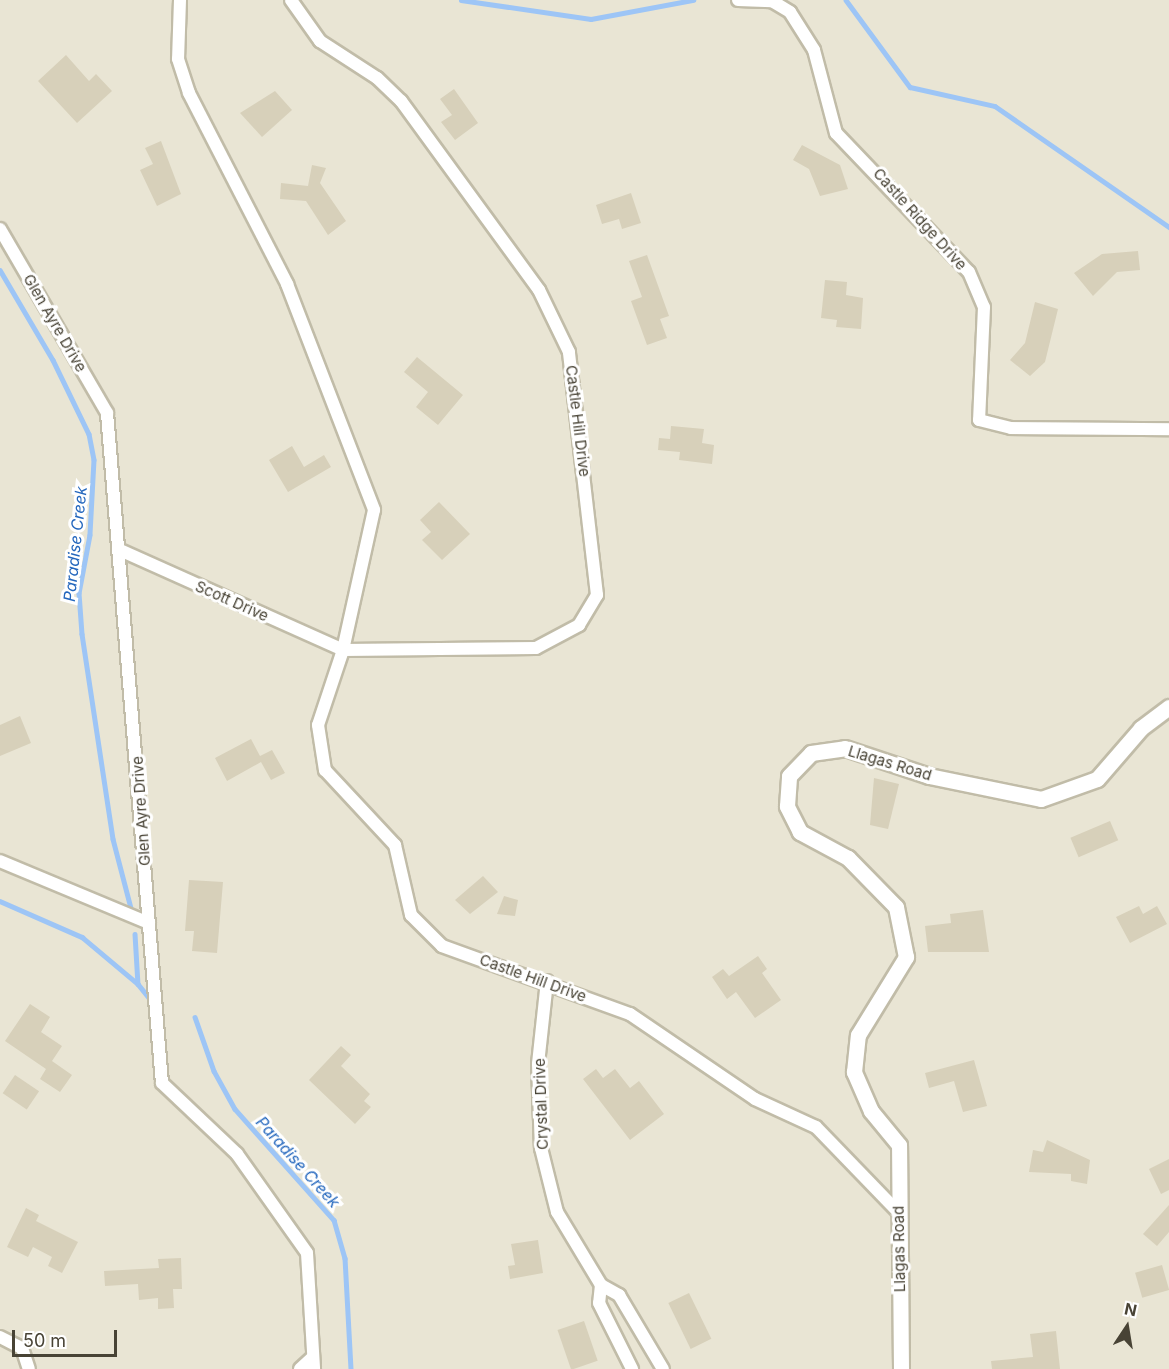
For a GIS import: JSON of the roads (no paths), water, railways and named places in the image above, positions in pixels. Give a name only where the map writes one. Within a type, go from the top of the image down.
[{"type":"street","name":"Castle Hill Drive","points":[[180,0],[178,59],[189,93],[286,284],[374,510],[343,650],[318,725],[325,770],[395,845],[411,915],[442,946],[547,981],[630,1014],[755,1099],[816,1127],[898,1212]]},
{"type":"street","name":"Castle Hill Drive","points":[[291,0],[320,41],[377,78],[400,101],[550,310],[575,382],[598,569],[597,595],[579,625],[536,648],[343,650]]},
{"type":"street","name":"Castle Ridge Drive","points":[[738,0],[772,1],[790,12],[814,50],[836,133],[969,272],[984,307],[979,420],[1011,428],[1169,429]]},
{"type":"street","name":"Glen Ayre Drive","points":[[0,229],[107,413],[122,551],[162,1083],[237,1154],[308,1253],[313,1363]]},
{"type":"street","name":"Scott Drive","points":[[122,551],[343,650]]},
{"type":"street","name":"Llagas Road","points":[[901,1369],[898,1212],[900,1145],[871,1111],[854,1072],[858,1035],[906,957],[896,907],[848,858],[800,832],[787,806],[789,776],[811,753],[845,748],[929,776],[1041,799],[1097,780],[1141,728],[1169,708]]},
{"type":"street","points":[[0,861],[149,923]]},
{"type":"street","name":"Crystal Drive","points":[[547,981],[538,1064],[541,1148],[557,1212],[601,1285],[619,1295],[663,1369]]},
{"type":"street","name":"Crystal Drive","points":[[601,1285],[599,1303],[632,1369]]},
{"type":"street","points":[[0,1337],[22,1348],[29,1369]]},
{"type":"street","points":[[300,1369],[313,1363]]},
{"type":"waterway","points":[[461,0],[591,19],[693,0]]},
{"type":"waterway","points":[[846,0],[910,87],[995,106],[1169,227]]},
{"type":"waterway","name":"Paradise Creek","points":[[0,270],[53,360],[89,434],[94,460],[90,535],[79,593],[82,634],[113,839],[132,912]]},
{"type":"waterway","points":[[0,901],[82,937],[138,984]]},
{"type":"waterway","name":"Paradise Creek","points":[[135,934],[138,984],[150,999]]},
{"type":"waterway","name":"Paradise Creek","points":[[195,1017],[214,1071],[235,1109],[334,1220],[345,1258],[351,1369]]}]
